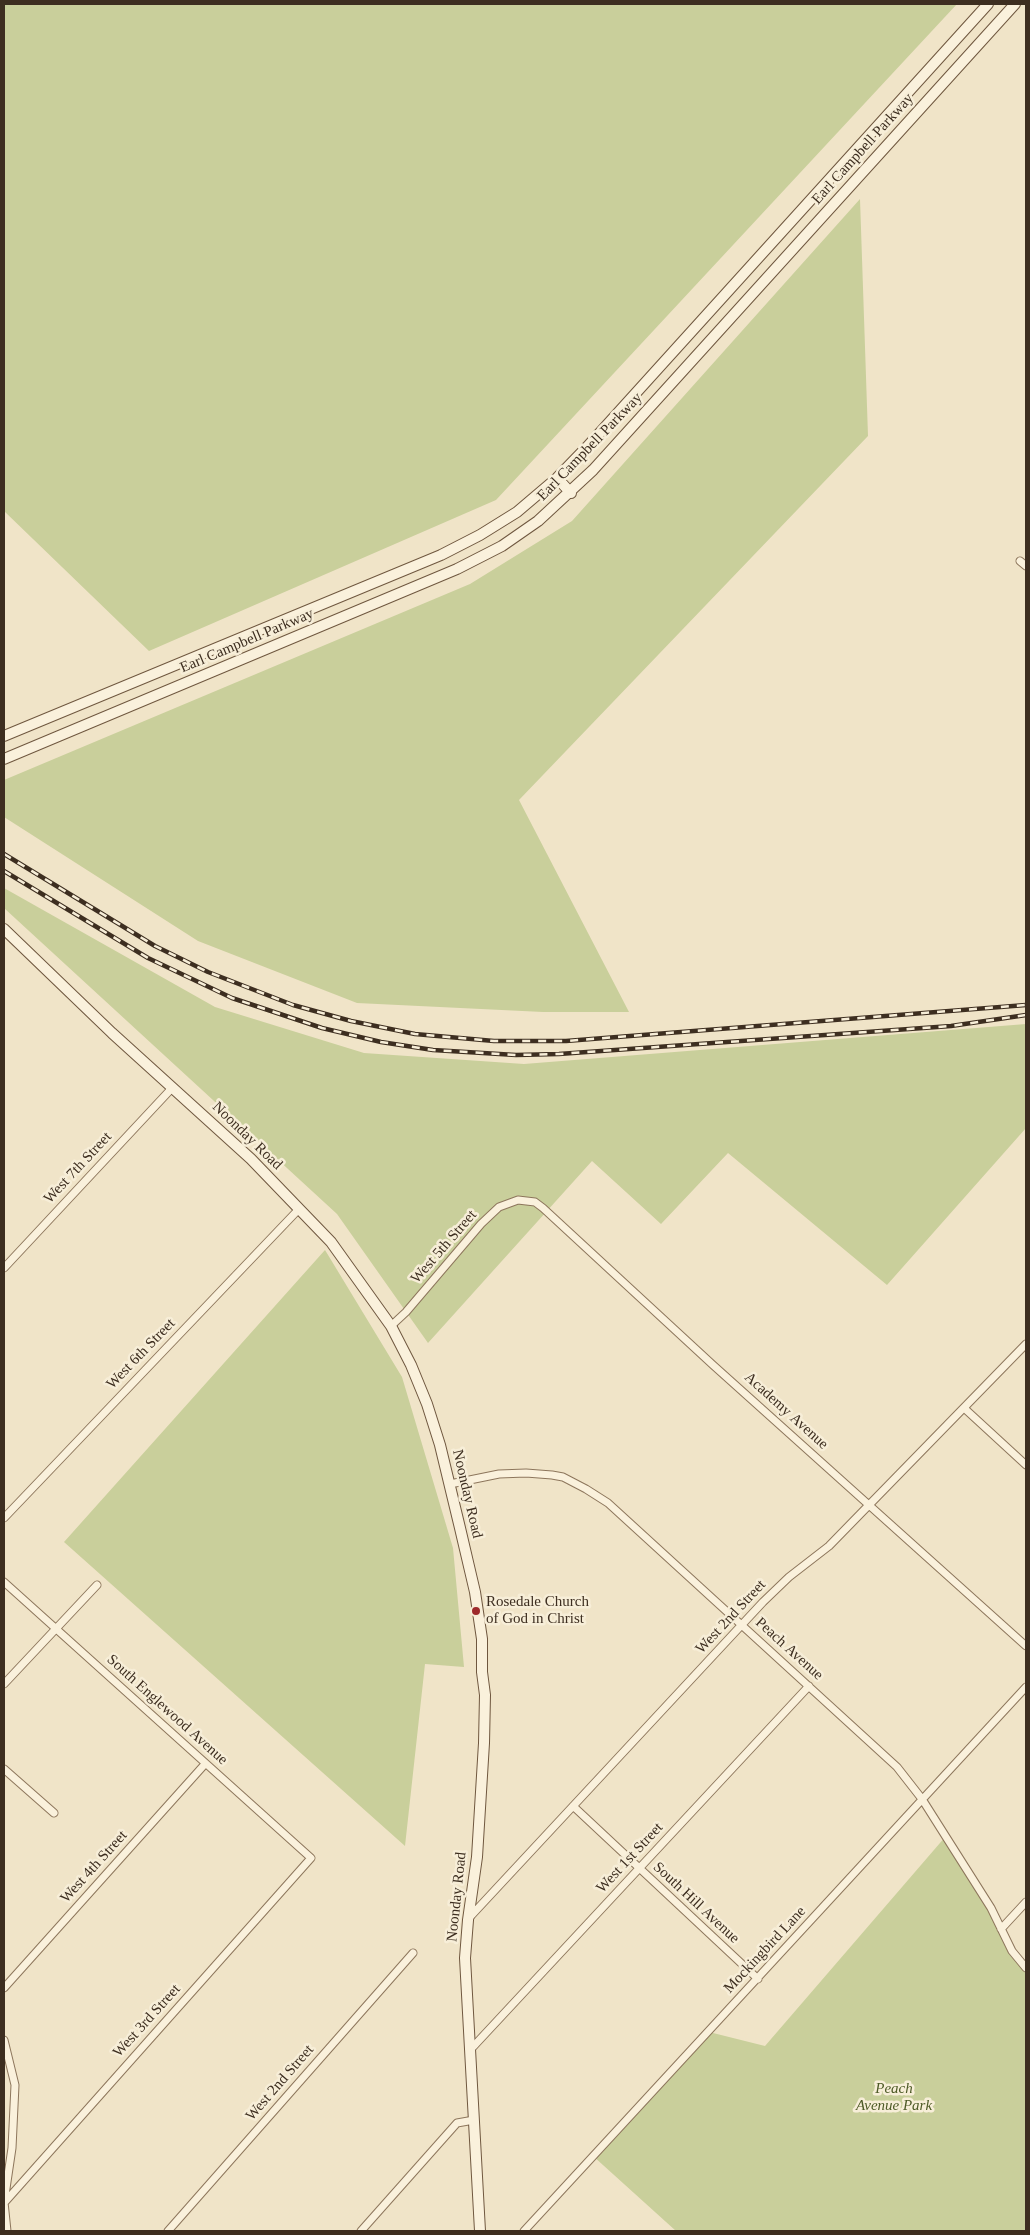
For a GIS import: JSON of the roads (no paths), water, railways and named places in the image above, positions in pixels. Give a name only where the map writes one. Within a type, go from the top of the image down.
[{"type":"main road","name":"Earl Campbell Parkway","points":[[4,736],[454,549],[506,520],[557,478],[988,4]]},
{"type":"main road","name":"Earl Campbell Parkway","points":[[4,759],[458,570],[520,534],[571,493],[1015,4]]},
{"type":"main road","points":[[557,478],[571,493]]},
{"type":"main road","name":"Noonday Road","points":[[4,930],[112,1033],[252,1159],[331,1242],[391,1326],[411,1365],[427,1404],[450,1484],[475,1592],[482,1639],[482,1672],[485,1695],[477,1857],[468,1920],[465,1958],[467,2023],[471,2049],[480,2231]]},
{"type":"street","points":[[1020,561],[1026,566]]},
{"type":"street","name":"West 7th Street","points":[[4,1268],[173,1087]]},
{"type":"street","name":"West 5th Street","points":[[391,1326],[406,1312],[481,1224],[499,1207],[518,1200],[525,1200]]},
{"type":"street","name":"Academy Avenue","points":[[525,1200],[535,1202],[543,1208],[1026,1646]]},
{"type":"street","name":"West 6th Street","points":[[4,1518],[299,1209]]},
{"type":"street","name":"West 2nd Street","points":[[468,1920],[742,1625],[789,1577],[829,1546],[1026,1344]]},
{"type":"street","points":[[964,1408],[1026,1465]]},
{"type":"street","name":"Peach Avenue","points":[[450,1484],[500,1474],[526,1473],[563,1477],[608,1503],[897,1768],[922,1799],[990,1908],[1012,1951],[1026,1968]]},
{"type":"street","name":"South Englewood Avenue","points":[[4,1582],[311,1858]]},
{"type":"street","points":[[4,1684],[97,1585]]},
{"type":"street","name":"West 1st Street","points":[[471,2049],[809,1686]]},
{"type":"street","name":"Mockingbird Lane","points":[[524,2231],[1026,1687]]},
{"type":"street","name":"West 4th Street","points":[[4,1988],[205,1764]]},
{"type":"street","points":[[4,1769],[54,1814]]},
{"type":"street","name":"South Hill Avenue","points":[[573,1806],[758,1979]]},
{"type":"street","name":"West 3rd Street","points":[[4,2202],[311,1858]]},
{"type":"street","points":[[1001,1929],[1026,1902]]},
{"type":"street","name":"West 2nd Street","points":[[168,2231],[413,1953]]},
{"type":"street","points":[[4,2040],[15,2085],[15,2115],[4,2202],[7,2231]]},
{"type":"street","points":[[361,2231],[457,2123],[474,2120]]},
{"type":"railway","points":[[4,854],[155,946],[208,972],[293,1005],[351,1021],[415,1034],[494,1041],[566,1041],[1026,1005]]},
{"type":"railway","points":[[4,871],[148,958],[232,998],[322,1028],[381,1042],[433,1050],[516,1055],[559,1054],[951,1026],[1026,1015]]},
{"type":"place","name":"Rosedale Church of God in Christ","points":[[476,1611]]},
{"type":"park label","name":"Peach Avenue Park","points":[[894,2098]]}]
